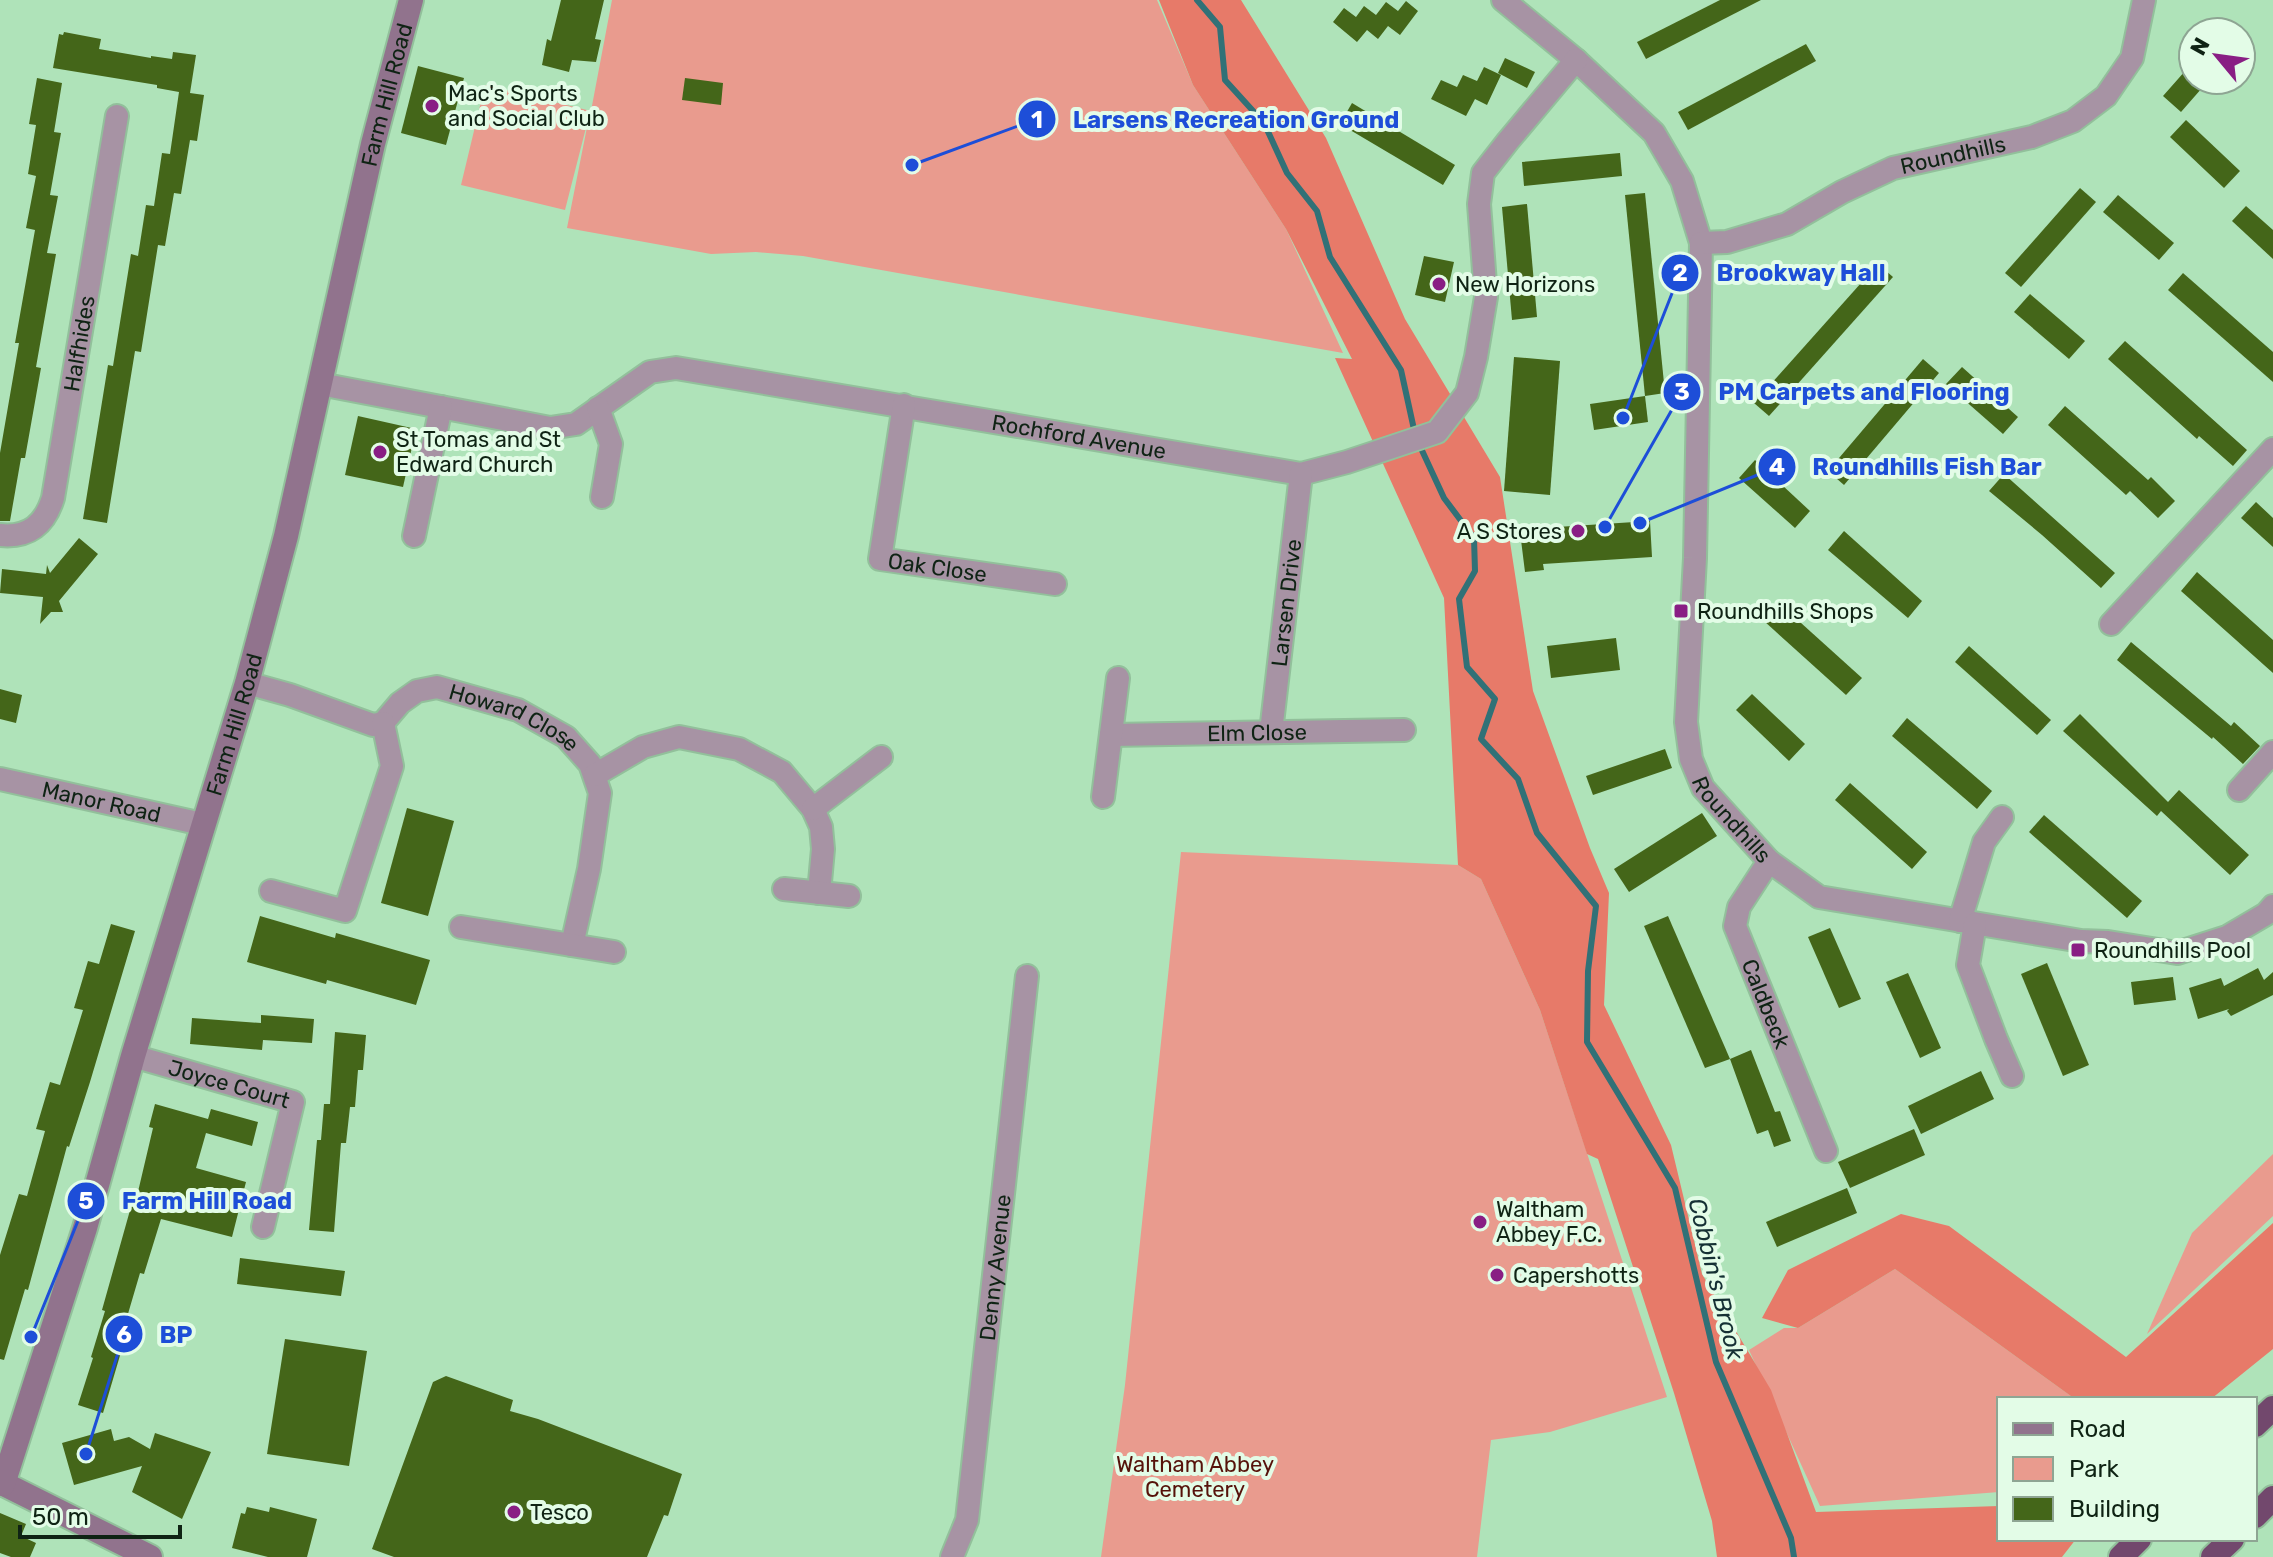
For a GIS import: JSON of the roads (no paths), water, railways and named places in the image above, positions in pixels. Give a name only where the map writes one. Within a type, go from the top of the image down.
[{"type":"highway","points":[[2257,1423],[2273,1408]]},
{"type":"highway","points":[[2257,1514],[2273,1498]]},
{"type":"highway","points":[[2121,1557],[2137,1541]]},
{"type":"highway","points":[[2213,1557],[2230,1541]]},
{"type":"street","name":"Farm Hill Road","points":[[2,1483],[85,1228],[133,1056],[247,683],[286,536],[373,144],[411,0]]},
{"type":"street","name":"Roundhills","points":[[1503,0],[1576,60],[1654,133],[1682,181],[1701,243],[1695,558],[1686,722],[1691,759],[1703,788],[1769,861],[1819,897],[2081,941],[2177,953],[2227,937],[2266,914],[2273,906]]},
{"type":"street","name":"Roundhills","points":[[1701,243],[1727,242],[1787,224],[1842,192],[1893,168],[2032,137],[2073,121],[2106,96],[2132,58],[2144,0]]},
{"type":"street","name":"Rochford Avenue","points":[[320,384],[550,428],[576,424],[650,372],[676,368],[1301,474],[1437,432],[1467,393],[1486,297],[1479,204],[1483,173],[1576,60]]},
{"type":"street","name":"Halfhides","points":[[0,535],[23,534],[34,529],[44,521],[53,498],[117,116]]},
{"type":"street","name":"Oak Close","points":[[904,405],[880,559],[1055,584]]},
{"type":"street","points":[[414,536],[441,407]]},
{"type":"street","points":[[598,408],[611,444],[602,497]]},
{"type":"street","points":[[2111,624],[2273,449]]},
{"type":"street","name":"Larsen Drive","points":[[1271,732],[1301,474]]},
{"type":"street","points":[[1103,797],[1118,678]]},
{"type":"street","points":[[247,683],[373,725],[383,723],[392,766],[345,911],[271,891]]},
{"type":"street","name":"Howard Close","points":[[383,723],[400,703],[417,691],[437,687],[518,710],[566,737],[590,764],[600,793],[589,869],[572,945]]},
{"type":"street","name":"Elm Close","points":[[1111,735],[1404,730]]},
{"type":"street","name":"Howard Close","points":[[595,775],[643,747],[679,737],[739,749],[782,772],[813,809],[821,827],[823,849],[819,893]]},
{"type":"street","points":[[2239,790],[2273,752]]},
{"type":"street","points":[[813,809],[881,757]]},
{"type":"street","name":"Manor Road","points":[[0,779],[202,824]]},
{"type":"street","points":[[2002,817],[1984,842],[1967,923],[1968,965],[2012,1076]]},
{"type":"street","name":"Caldbeck","points":[[1769,861],[1739,907],[1735,926],[1826,1151]]},
{"type":"street","points":[[784,889],[849,896]]},
{"type":"street","points":[[461,927],[614,952]]},
{"type":"street","name":"Denny Avenue","points":[[952,1557],[967,1520],[1027,976]]},
{"type":"street","name":"Joyce Court","points":[[133,1056],[293,1102],[263,1227]]},
{"type":"street","points":[[2,1483],[150,1557]]},
{"type":"waterway","name":"Cobbin's Brook","points":[[1197,0],[1220,27],[1225,80],[1264,123],[1287,173],[1317,211],[1330,257],[1401,370],[1415,434]]},
{"type":"waterway","name":"Cobbin's Brook","points":[[1419,444],[1444,498],[1474,538],[1475,571],[1459,599],[1467,667],[1495,699],[1481,739],[1518,779],[1537,833],[1596,906],[1588,971],[1587,1042],[1675,1188],[1716,1362],[1791,1538],[1794,1557]]},
{"type":"place","name":"Mac's Sports and Social Club","points":[[432,106]]},
{"type":"place","name":"Larsens Recreation Ground","points":[[912,165]]},
{"type":"place","name":"New Horizons","points":[[1439,284]]},
{"type":"place","name":"Brookway Hall","points":[[1623,418]]},
{"type":"place","name":"St Tomas and St Edward Church","points":[[380,452]]},
{"type":"place","name":"Roundhills Fish Bar","points":[[1640,523]]},
{"type":"place","name":"PM Carpets and Flooring","points":[[1605,527]]},
{"type":"place","name":"A S Stores","points":[[1578,531]]},
{"type":"place","name":"Roundhills Shops","points":[[1681,611]]},
{"type":"place","name":"Roundhills Pool","points":[[2078,950]]},
{"type":"place","name":"Waltham Abbey F.C.","points":[[1480,1222]]},
{"type":"place","name":"Capershotts","points":[[1497,1275]]},
{"type":"place","name":"Farm Hill Road","points":[[31,1337]]},
{"type":"place","name":"BP","points":[[86,1454]]},
{"type":"place","name":"Tesco","points":[[514,1512]]},
{"type":"park label","name":"Waltham Abbey Cemetery","points":[[1195,1476]]}]
